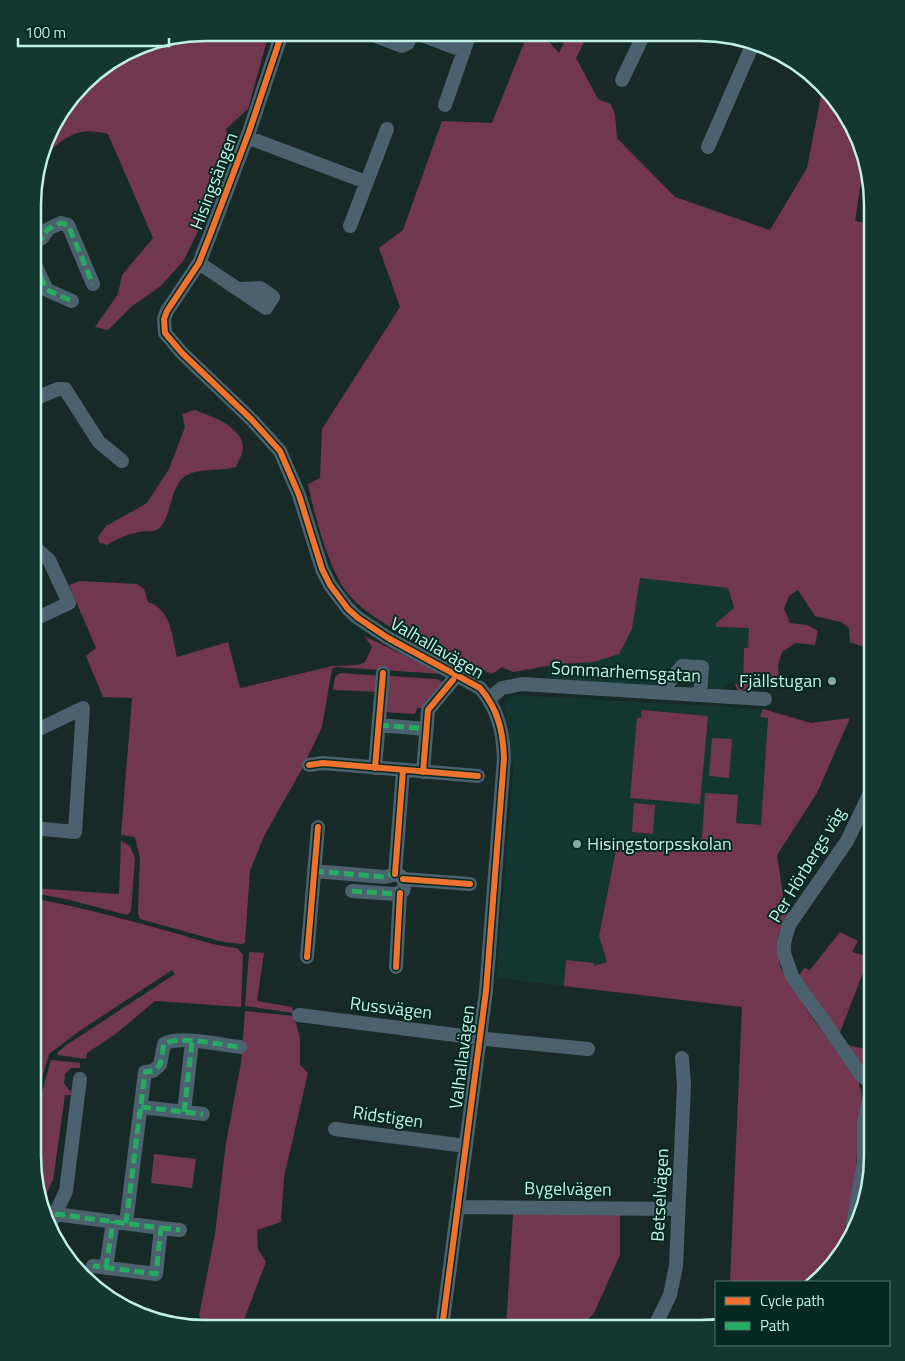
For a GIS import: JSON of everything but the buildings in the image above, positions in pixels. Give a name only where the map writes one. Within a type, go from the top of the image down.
[{"type":"street","name":"Hisingsängen","points":[[165,333],[164,319],[167,311],[199,263],[247,137],[279,41]]},
{"type":"street","points":[[390,41],[402,46],[409,41]]},
{"type":"street","points":[[437,41],[464,51]]},
{"type":"street","points":[[445,105],[467,41]]},
{"type":"street","points":[[622,80],[641,41]]},
{"type":"street","points":[[708,147],[750,50]]},
{"type":"street","points":[[350,226],[387,129]]},
{"type":"street","name":"Hisingsängen","points":[[247,137],[366,182]]},
{"type":"street","points":[[41,238],[48,229],[61,223],[68,225],[93,284]]},
{"type":"street","points":[[199,263],[239,289]]},
{"type":"street","points":[[41,277],[47,290],[72,302]]},
{"type":"street","name":"Valhallavägen","points":[[165,333],[182,353],[251,419],[280,451],[299,495],[322,569],[330,585],[348,609],[388,638],[465,678],[480,688],[489,699],[502,728],[504,758],[486,991],[443,1320]]},
{"type":"street","points":[[41,397],[58,389],[65,389],[99,442],[122,461]]},
{"type":"street","points":[[41,553],[49,560],[69,603],[41,616]]},
{"type":"street","points":[[661,692],[682,666],[702,667],[700,695]]},
{"type":"street","points":[[375,768],[383,673]]},
{"type":"street","points":[[423,772],[429,707],[453,680]]},
{"type":"street","name":"Sommarhemsgatan","points":[[489,699],[502,688],[522,684],[765,699]]},
{"type":"street","points":[[41,728],[83,708],[75,832],[41,829]]},
{"type":"street","points":[[378,725],[427,730]]},
{"type":"street","points":[[309,765],[323,763],[478,776]]},
{"type":"street","points":[[396,967],[400,893],[404,888],[399,876],[404,770]]},
{"type":"street","name":"Per Hörbergs väg","points":[[863,807],[847,840],[789,925],[784,943],[786,964],[792,976],[863,1077]]},
{"type":"street","points":[[307,957],[318,827]]},
{"type":"street","points":[[314,871],[385,877],[399,876],[470,884]]},
{"type":"street","points":[[352,891],[400,893]]},
{"type":"street","name":"Russvägen","points":[[299,1015],[479,1038],[588,1049]]},
{"type":"street","points":[[161,1228],[156,1274],[100,1267],[119,1222],[141,1107],[145,1072],[153,1070],[160,1065],[164,1044],[170,1040],[240,1047]]},
{"type":"street","points":[[184,1112],[192,1042]]},
{"type":"street","name":"Betselvägen","points":[[660,1320],[672,1285],[676,1266],[684,1085],[682,1058]]},
{"type":"street","points":[[54,1217],[66,1191],[80,1079]]},
{"type":"street","points":[[141,1107],[203,1114]]},
{"type":"street","name":"Ridstigen","points":[[334,1129],[466,1146]]},
{"type":"street","points":[[857,1201],[863,1168]]},
{"type":"street","name":"Bygelvägen","points":[[458,1207],[678,1209]]},
{"type":"street","points":[[55,1220],[119,1222],[180,1230]]},
{"type":"shaded area","points":[[267,41],[248,109],[226,129],[230,151],[211,204],[184,260],[161,286],[132,306],[108,330],[95,327],[118,294],[122,275],[153,238],[108,134],[88,131],[80,132],[51,150],[63,123],[89,89],[123,63],[133,58],[163,47],[184,43]]},
{"type":"shaded area","points":[[525,41],[548,41],[559,53],[565,41],[584,41],[576,58],[598,99],[611,104],[615,115],[617,138],[675,197],[770,230],[807,168],[821,95],[830,106],[842,124],[851,143],[861,179],[855,221],[864,223],[864,647],[850,642],[849,628],[841,622],[815,616],[798,590],[789,596],[784,609],[790,623],[807,625],[818,631],[815,645],[796,643],[782,652],[778,665],[779,678],[766,689],[757,687],[738,691],[735,684],[743,684],[744,648],[748,648],[749,628],[717,627],[715,624],[734,608],[728,588],[640,578],[632,629],[619,654],[594,662],[559,664],[513,672],[502,667],[492,674],[396,630],[378,620],[349,595],[335,572],[323,542],[308,484],[320,478],[322,429],[400,307],[379,248],[403,230],[442,121],[492,123]]},
{"type":"shaded area","points":[[195,410],[225,423],[238,434],[242,440],[243,448],[236,467],[195,472],[184,477],[175,489],[162,525],[156,530],[131,534],[107,545],[99,542],[98,537],[106,526],[147,503],[169,469],[185,427],[182,414]]},
{"type":"shaded area","points":[[640,578],[728,588],[736,627],[749,628],[748,648],[757,687],[735,687],[735,684],[725,684],[719,691],[708,690],[708,666],[677,664],[654,687],[547,681],[548,665],[559,664],[632,629]]},
{"type":"shaded area","points":[[80,581],[137,584],[144,589],[148,602],[162,611],[166,617],[172,632],[177,657],[228,642],[240,688],[332,666],[358,665],[365,662],[372,647],[364,636],[443,674],[336,667],[332,669],[322,727],[302,769],[264,836],[250,871],[245,942],[242,944],[223,942],[140,919],[138,913],[140,858],[135,837],[121,835],[132,698],[103,697],[86,656],[96,648],[69,585]]},
{"type":"shaded area","points":[[340,673],[381,676],[379,692],[333,690],[335,677]]},
{"type":"shaded area","points":[[389,676],[436,679],[441,681],[443,686],[426,708],[417,708],[415,714],[382,712]]},
{"type":"shaded area","name":"Hisingstorpsskolan","points":[[513,695],[747,708],[760,710],[760,717],[768,718],[761,825],[735,841],[699,839],[646,865],[613,874],[607,892],[599,936],[607,963],[592,989],[496,978],[513,771],[504,704],[505,700]]},
{"type":"shaded area","points":[[763,709],[811,723],[850,718],[817,793],[777,855],[785,909],[790,913],[779,933],[777,943],[780,967],[812,1018],[858,1080],[862,1095],[855,1177],[844,1233],[830,1255],[816,1272],[805,1281],[730,1281],[742,1007],[564,986],[566,960],[594,963],[594,966],[607,962],[599,936],[617,845],[647,847],[649,839],[698,842],[702,838],[705,793],[738,795],[736,823],[761,825],[768,718],[760,717]]},
{"type":"shaded area","points":[[642,710],[708,716],[700,804],[630,798],[637,718],[641,718]]},
{"type":"shaded area","points":[[712,738],[732,739],[729,778],[709,776]]},
{"type":"shaded area","points":[[634,803],[655,805],[653,834],[632,832]]},
{"type":"shaded area","points":[[121,841],[130,846],[135,858],[131,911],[127,915],[41,894],[41,889],[119,894]]},
{"type":"shaded area","points":[[41,900],[119,918],[212,944],[237,948],[243,955],[241,1007],[155,1001],[117,1033],[87,1053],[86,1059],[58,1055],[57,1053],[65,1046],[175,974],[172,970],[78,1032],[49,1054],[41,1082]]},
{"type":"shaded area","points":[[840,932],[858,941],[852,952],[863,955],[863,972],[839,1035],[798,977],[804,968],[810,970]]},
{"type":"shaded area","points":[[249,952],[264,953],[257,1001],[292,1007],[294,1013],[245,1006]]},
{"type":"shaded area","points":[[245,1011],[294,1016],[300,1038],[300,1065],[308,1073],[284,1177],[281,1222],[257,1230],[258,1249],[266,1262],[244,1320],[203,1320],[199,1316],[215,1234],[226,1143],[241,1063]]},
{"type":"shaded area","points":[[846,1045],[863,1048],[863,1066]]},
{"type":"shaded area","points":[[51,1060],[80,1063],[80,1068],[71,1068],[65,1074],[64,1083],[73,1095],[65,1095],[53,1180],[46,1194],[41,1155],[41,1096]]},
{"type":"shaded area","points":[[154,1154],[196,1159],[192,1188],[151,1183]]},
{"type":"shaded area","points":[[513,1214],[620,1214],[620,1255],[594,1313],[587,1320],[506,1320]]},
{"type":"marked path","points":[[41,238],[48,229],[61,223],[68,225],[93,284]]},
{"type":"marked path","points":[[41,278],[47,290],[72,301]]},
{"type":"marked path","points":[[379,725],[427,729]]},
{"type":"marked path","points":[[314,871],[385,877],[393,874],[399,875]]},
{"type":"marked path","points":[[352,891],[396,894],[403,890]]},
{"type":"marked path","points":[[126,1223],[145,1072],[153,1071],[160,1065],[164,1044],[171,1041],[189,1040],[240,1047]]},
{"type":"marked path","points":[[184,1112],[192,1042]]},
{"type":"marked path","points":[[141,1107],[203,1114]]},
{"type":"marked path","points":[[55,1214],[161,1228],[156,1274],[93,1266]]},
{"type":"marked path","points":[[106,1268],[113,1221]]},
{"type":"marked path","points":[[161,1228],[180,1230]]},
{"type":"cycle path","points":[[279,41],[249,132],[210,235],[199,263],[167,311],[164,319],[165,333],[182,353],[251,419],[280,451],[299,495],[322,569],[330,585],[348,609],[388,638],[480,688],[491,704],[498,721],[504,758],[486,991],[443,1320]]},
{"type":"cycle path","points":[[375,768],[383,673]]},
{"type":"cycle path","points":[[423,772],[428,710],[453,680]]},
{"type":"cycle path","points":[[309,765],[323,763],[478,776]]},
{"type":"cycle path","points":[[395,874],[403,770]]},
{"type":"cycle path","points":[[307,957],[318,827]]},
{"type":"cycle path","points":[[403,879],[470,884]]},
{"type":"cycle path","points":[[396,967],[400,893]]},
{"type":"place","name":"Fjällstugan","points":[[832,681]]},
{"type":"place","name":"Hisingstorpsskolan","points":[[577,844]]}]
